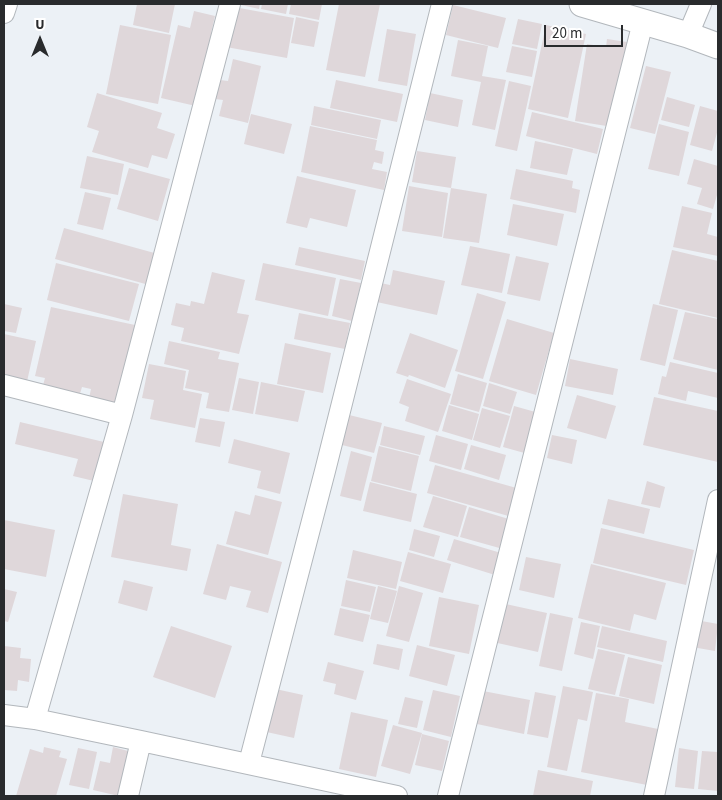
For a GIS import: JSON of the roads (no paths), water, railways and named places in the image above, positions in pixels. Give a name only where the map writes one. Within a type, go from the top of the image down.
[{"type":"street","points":[[4,13],[7,4]]},
{"type":"street","points":[[35,719],[122,416],[230,4]]},
{"type":"street","points":[[248,763],[325,471],[442,4]]},
{"type":"street","points":[[582,4],[688,35],[718,46]]},
{"type":"street","points":[[688,35],[701,4]]},
{"type":"street","points":[[448,796],[643,22]]},
{"type":"street","points":[[4,385],[122,416]]},
{"type":"street","points":[[654,796],[718,500]]},
{"type":"street","points":[[4,715],[35,719],[141,740],[397,796]]},
{"type":"street","points":[[128,796],[141,740]]}]
